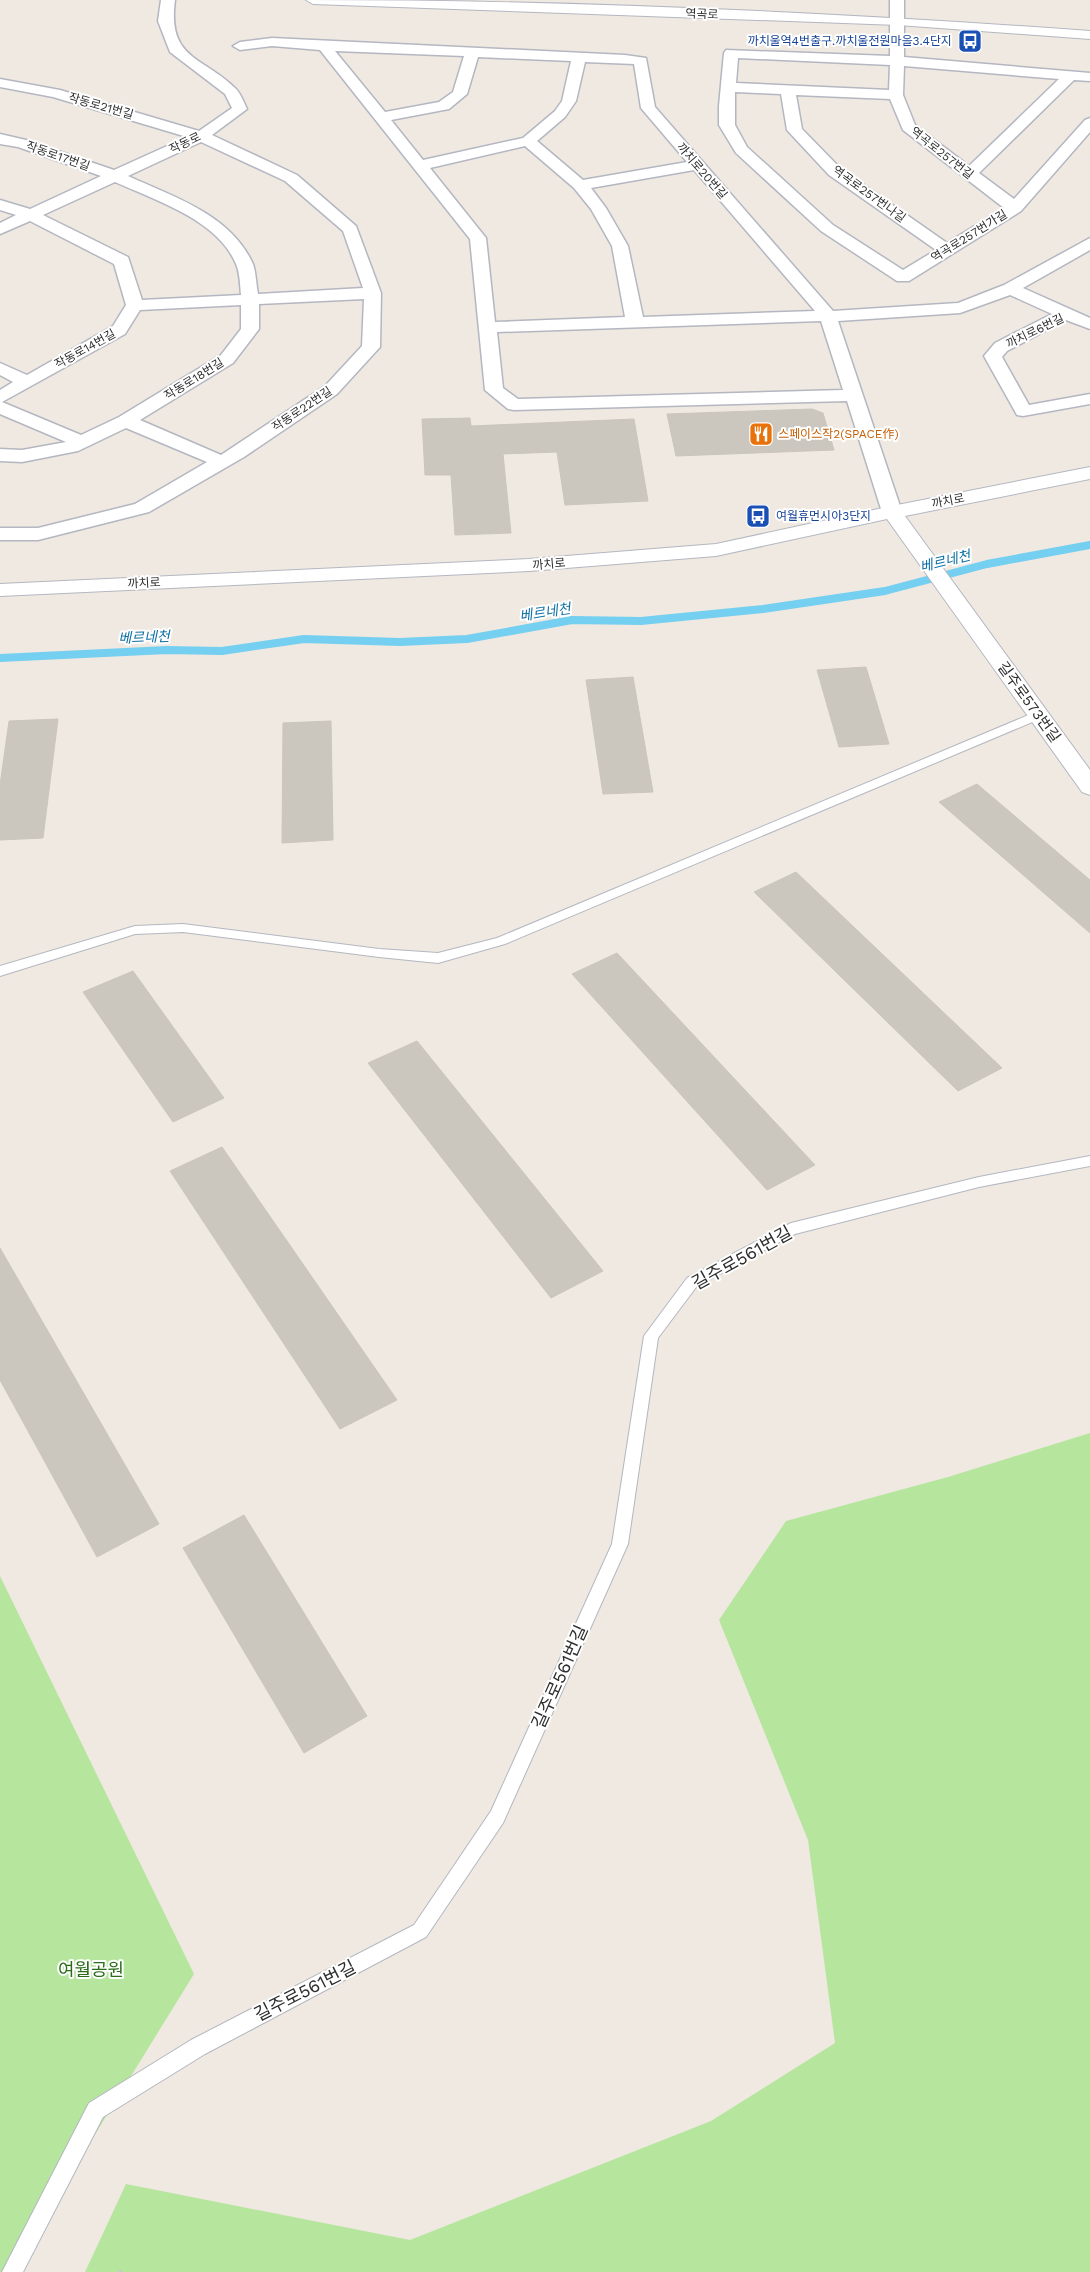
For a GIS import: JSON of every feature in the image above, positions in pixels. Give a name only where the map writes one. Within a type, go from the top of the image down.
[{"type":"street","name":"작동로","points":[[0,230],[201,136],[240,109],[231,92],[177,52],[165,21],[168,0]]},
{"type":"street","name":"역곡로","points":[[313,0],[898,20],[1090,35]]},
{"type":"street","name":"역곡로257번길","points":[[897,0],[896,95],[908,127],[1015,208]]},
{"type":"street","name":"까치로20번길","points":[[240,46],[272,42],[324,46],[625,58],[640,61],[648,108],[828,316],[892,512]]},
{"type":"street","points":[[324,46],[478,238],[494,390],[514,405],[854,395]]},
{"type":"street","points":[[382,117],[444,106],[460,94],[472,52]]},
{"type":"street","points":[[896,95],[728,87],[731,53],[896,61],[1090,77]]},
{"type":"street","points":[[420,165],[528,141],[560,114],[569,102],[579,57]]},
{"type":"street","points":[[969,174],[1070,76]]},
{"type":"street","name":"작동로21번길","points":[[0,83],[55,92],[201,136]]},
{"type":"street","name":"역곡로257번가길","points":[[728,87],[727,125],[741,150],[827,228],[903,277],[1015,208],[1090,123]]},
{"type":"street","name":"역곡로257번나길","points":[[788,90],[795,130],[835,172],[947,250]]},
{"type":"street","name":"작동로22번길","points":[[0,534],[38,534],[142,508],[222,462],[331,390],[371,347],[373,293],[350,228],[291,178],[201,136]]},
{"type":"street","name":"작동로17번길","points":[[0,139],[22,143],[115,176]]},
{"type":"street","points":[[528,141],[580,185],[598,208],[620,246],[635,322]]},
{"type":"street","points":[[580,185],[698,165]]},
{"type":"street","name":"작동로18번길","points":[[0,455],[22,456],[71,447],[126,421],[227,359],[250,329],[250,299],[245,265],[232,241],[200,215],[115,176]]},
{"type":"street","points":[[0,205],[30,215],[122,261],[135,305],[373,293]]},
{"type":"street","points":[[487,327],[828,316],[960,308],[1010,289],[1088,246]]},
{"type":"street","points":[[1010,289],[1065,314]]},
{"type":"street","name":"작동로14번길","points":[[0,397],[119,330],[135,305]]},
{"type":"street","name":"까치로6번길","points":[[1090,324],[1065,314],[1001,347],[992,356],[1023,411],[1090,399]]},
{"type":"street","points":[[0,368],[27,382]]},
{"type":"street","points":[[0,407],[81,442]]},
{"type":"street","points":[[126,421],[222,462]]},
{"type":"street","name":"까치로","points":[[0,590],[529,565],[706,551],[1090,473]]},
{"type":"street","name":"길주로573번길","points":[[892,512],[1090,787]]},
{"type":"lane","points":[[0,971],[135,930],[183,928],[379,953],[438,958],[501,941],[1038,715]]},
{"type":"lane","name":"길주로561번길","points":[[12,2272],[96,2110],[198,2047],[420,1931],[498,1817],[620,1544],[650,1336],[692,1282],[791,1229],[979,1182],[1090,1161]]},
{"type":"green space","points":[[1090,1433],[1090,2272],[85,2272],[126,2184],[410,2240],[711,2121],[835,2043],[808,1840],[719,1620],[786,1521],[948,1477]]},
{"type":"green space","name":"여월공원","points":[[0,1576],[194,1974],[10,2272],[0,2272]]},
{"type":"building","points":[[812,409],[823,413],[834,450],[676,456],[667,414]]},
{"type":"building","points":[[470,418],[471,426],[634,419],[648,501],[565,505],[557,452],[503,454],[511,533],[455,535],[451,475],[425,475],[422,419]]},
{"type":"building","points":[[866,667],[889,744],[839,747],[817,670]]},
{"type":"building","points":[[633,677],[653,792],[603,794],[586,680]]},
{"type":"building","points":[[58,719],[43,838],[0,840],[0,785],[9,721]]},
{"type":"building","points":[[331,721],[333,840],[282,843],[283,723]]},
{"type":"building","points":[[977,784],[1090,880],[1090,933],[939,802]]},
{"type":"building","points":[[796,872],[1002,1068],[958,1091],[754,892]]},
{"type":"building","points":[[617,953],[815,1165],[767,1190],[572,974]]},
{"type":"building","points":[[133,971],[224,1098],[173,1122],[83,992]]},
{"type":"building","points":[[417,1041],[603,1271],[551,1298],[368,1063]]},
{"type":"building","points":[[222,1147],[397,1400],[340,1429],[170,1171]]},
{"type":"building","points":[[0,1248],[159,1524],[97,1557],[0,1380]]},
{"type":"building","points":[[244,1515],[367,1716],[304,1753],[183,1548]]},
{"type":"waterway","name":"베르네천","points":[[0,658],[167,650],[222,651],[304,639],[400,642],[467,639],[572,620],[641,621],[763,609],[885,591],[987,564],[1090,545]]},
{"type":"place","name":"까치울역4번출구.까치울전원마을3.4단지","points":[[970,41]]},
{"type":"place","name":"스페이스작2(SPACE作)","points":[[761,434]]},
{"type":"place","name":"여월휴먼시아3단지","points":[[758,516]]}]
